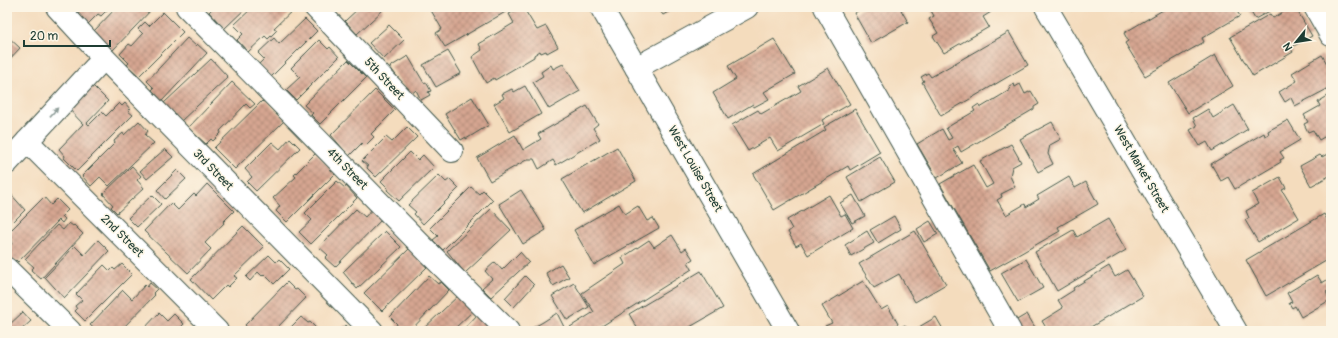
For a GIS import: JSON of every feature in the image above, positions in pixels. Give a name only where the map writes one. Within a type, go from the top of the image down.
[{"type":"street","name":"3rd Street","points":[[57,7],[104,58],[372,331]]},
{"type":"street","name":"4th Street","points":[[187,7],[431,255],[508,331]]},
{"type":"street","name":"5th Street","points":[[315,7],[452,151]]},
{"type":"street","name":"West Louise Street","points":[[601,7],[788,331]]},
{"type":"street","points":[[636,68],[746,7]]},
{"type":"street","points":[[825,7],[1010,331]]},
{"type":"street","name":"West Market Street","points":[[1046,7],[1236,331]]},
{"type":"street","points":[[1315,7],[1331,35]]},
{"type":"street","points":[[7,163],[104,58]]},
{"type":"street","name":"2nd Street","points":[[28,141],[217,331]]},
{"type":"street","points":[[7,269],[70,331]]},
{"type":"building","points":[[66,7],[110,7],[101,16],[98,14],[86,26]]},
{"type":"building","points":[[117,7],[154,7],[113,50],[93,32]]},
{"type":"building","points":[[214,7],[247,7],[224,29],[209,12]]},
{"type":"building","points":[[253,7],[295,8],[274,28],[277,30],[268,39],[265,36],[248,52],[237,40],[243,34],[234,25]]},
{"type":"building","points":[[360,7],[380,7],[383,10],[357,34],[345,21]]},
{"type":"building","points":[[429,7],[514,7],[445,47],[436,33],[442,29]]},
{"type":"building","points":[[522,7],[537,30],[546,26],[558,47],[547,53],[546,51],[541,53],[540,51],[534,55],[534,57],[495,80],[494,78],[486,83],[472,57],[482,50],[479,44],[514,23],[509,14]]},
{"type":"building","points":[[657,7],[677,7],[663,15]]},
{"type":"building","points":[[865,7],[905,7],[901,10],[908,22],[871,43],[854,13]]},
{"type":"building","points":[[929,7],[987,7],[991,12],[983,17],[989,27],[944,53],[933,36],[938,33],[929,19],[934,16]]},
{"type":"building","points":[[1129,7],[1141,7],[1132,12]]},
{"type":"building","points":[[1168,7],[1234,7],[1240,16],[1202,38],[1204,42],[1145,76],[1125,43],[1128,41],[1124,33]]},
{"type":"building","points":[[1248,7],[1277,7],[1255,19]]},
{"type":"building","points":[[1292,7],[1295,7],[1312,36],[1290,48],[1293,52],[1253,76],[1230,37],[1270,14],[1273,18]]},
{"type":"building","points":[[163,12],[183,32],[139,76],[127,65],[129,63],[120,54],[129,44],[132,46],[143,34],[138,29],[145,22],[149,26]]},
{"type":"building","points":[[305,19],[317,31],[271,77],[259,64],[264,59],[258,53],[274,38],[279,44]]},
{"type":"building","points":[[389,25],[404,40],[384,59],[369,43]]},
{"type":"building","points":[[1009,32],[1028,65],[941,116],[922,82],[924,81],[921,77],[928,73],[931,77]]},
{"type":"building","points":[[7,36],[20,48],[7,62]]},
{"type":"building","points":[[187,38],[207,53],[162,101],[152,90],[154,88],[147,81]]},
{"type":"building","points":[[774,39],[795,74],[764,92],[769,99],[754,107],[753,104],[728,119],[713,93],[736,79],[728,66]]},
{"type":"building","points":[[319,40],[328,49],[330,47],[339,57],[296,100],[286,90],[300,77],[291,68]]},
{"type":"building","points":[[448,51],[461,73],[436,87],[423,65]]},
{"type":"building","points":[[1215,55],[1233,86],[1188,113],[1169,83]]},
{"type":"building","points":[[1322,55],[1331,71],[1331,87],[1295,106],[1291,98],[1285,102],[1279,92],[1297,81],[1292,73]]},
{"type":"building","points":[[408,56],[424,83],[426,82],[431,91],[428,92],[430,95],[421,100],[416,90],[410,95],[390,67]]},
{"type":"building","points":[[211,59],[228,77],[181,121],[164,103]]},
{"type":"building","points":[[348,60],[366,78],[320,124],[311,115],[313,113],[304,105]]},
{"type":"building","points":[[563,64],[580,91],[549,109],[533,82],[543,76],[541,72],[551,65],[553,69]]},
{"type":"building","points":[[828,68],[850,104],[822,120],[824,124],[778,151],[770,138],[748,151],[732,125],[758,110],[761,114],[801,91],[798,86]]},
{"type":"building","points":[[232,82],[255,104],[250,108],[246,104],[220,131],[221,133],[213,141],[211,139],[206,144],[188,128]]},
{"type":"building","points":[[91,84],[108,101],[87,123],[89,125],[102,112],[106,116],[119,103],[122,106],[125,103],[130,109],[128,111],[133,115],[77,171],[64,158],[65,156],[59,149],[83,124],[68,108]]},
{"type":"building","points":[[1014,84],[1015,87],[1020,84],[1025,94],[1031,91],[1039,104],[1034,107],[1034,109],[961,152],[958,146],[953,149],[962,163],[937,178],[917,144],[942,129],[948,140],[952,138],[946,128],[975,111],[973,108],[979,104],[980,108],[1010,90],[1009,87]]},
{"type":"building","points":[[525,86],[541,114],[510,132],[494,104],[504,98],[502,94],[512,89],[514,92]]},
{"type":"building","points":[[375,90],[395,110],[371,134],[374,137],[365,146],[362,143],[349,156],[331,135]]},
{"type":"building","points":[[1331,94],[1331,133],[1319,140],[1313,130],[1308,132],[1304,124],[1308,122],[1304,115],[1320,106],[1318,102]]},
{"type":"building","points":[[472,97],[489,125],[466,139],[466,137],[461,140],[445,114]]},
{"type":"building","points":[[266,100],[285,120],[235,169],[214,148],[262,101],[263,102]]},
{"type":"building","points":[[1234,105],[1248,129],[1212,151],[1207,142],[1200,146],[1190,130],[1197,126],[1193,118],[1208,109],[1213,118]]},
{"type":"building","points":[[587,106],[598,124],[593,128],[600,139],[556,165],[553,160],[539,169],[534,159],[528,159],[490,181],[477,158],[515,135],[523,150],[541,139],[538,134]]},
{"type":"building","points":[[855,109],[880,152],[850,170],[848,166],[774,210],[753,174],[826,130],[824,127]]},
{"type":"building","points":[[1288,120],[1300,140],[1280,152],[1284,158],[1280,160],[1281,162],[1235,189],[1228,177],[1221,181],[1211,164],[1264,133],[1265,136],[1269,134],[1268,131]]},
{"type":"building","points":[[139,121],[148,131],[145,135],[154,143],[109,186],[100,177],[91,186],[82,176],[115,143],[114,141],[123,133],[124,135]]},
{"type":"building","points":[[1052,122],[1061,139],[1050,145],[1048,154],[1053,164],[1038,172],[1020,139]]},
{"type":"building","points":[[407,127],[417,137],[376,177],[367,168],[368,166],[362,161],[386,137],[392,142]]},
{"type":"building","points":[[290,138],[300,148],[256,191],[247,182],[252,177],[245,169],[272,142],[280,149]]},
{"type":"building","points":[[1011,144],[1021,162],[1012,167],[1010,176],[1015,187],[1001,194],[1002,197],[997,200],[1006,215],[1025,204],[1026,207],[1039,199],[1037,196],[1069,177],[1075,188],[1086,182],[1098,204],[1058,227],[1060,231],[990,271],[940,184],[973,165],[986,188],[993,184],[980,161]]},
{"type":"building","points":[[617,147],[636,181],[582,213],[562,179]]},
{"type":"building","points":[[165,149],[173,157],[147,179],[140,171]]},
{"type":"building","points":[[410,152],[418,160],[423,155],[434,167],[399,201],[387,190],[388,188],[381,181]]},
{"type":"building","points":[[1331,152],[1331,175],[1311,186],[1300,166],[1320,155],[1322,157]]},
{"type":"building","points":[[316,153],[336,173],[287,222],[276,211],[280,206],[273,198],[296,177],[294,175]]},
{"type":"building","points":[[880,157],[895,182],[861,202],[847,177]]},
{"type":"building","points":[[132,166],[141,176],[137,180],[144,188],[117,213],[111,207],[113,205],[103,194]]},
{"type":"building","points":[[177,170],[186,179],[165,199],[157,190]]},
{"type":"building","points":[[439,175],[446,182],[450,179],[459,188],[423,224],[414,214],[416,212],[408,205]]},
{"type":"building","points":[[1280,177],[1286,188],[1282,190],[1299,218],[1258,242],[1245,220],[1249,218],[1246,211],[1258,204],[1252,193]]},
{"type":"building","points":[[337,181],[345,188],[346,186],[357,198],[311,244],[299,232],[312,220],[305,213]]},
{"type":"building","points":[[207,184],[234,211],[205,243],[211,249],[188,273],[144,231],[171,203],[178,210],[194,194],[196,196]]},
{"type":"building","points":[[471,187],[479,194],[483,190],[493,200],[443,250],[433,240],[438,236],[430,228]]},
{"type":"building","points":[[521,190],[546,230],[523,244],[499,204]]},
{"type":"building","points":[[9,192],[25,210],[7,228],[7,194]]},
{"type":"building","points":[[152,195],[161,204],[137,227],[128,218]]},
{"type":"building","points":[[829,195],[841,216],[845,214],[853,228],[808,255],[801,243],[796,246],[788,232],[792,229],[787,220]]},
{"type":"building","points":[[853,195],[865,216],[852,223],[840,203]]},
{"type":"building","points":[[44,197],[51,205],[57,199],[68,210],[62,216],[65,219],[62,223],[59,220],[18,262],[16,260],[14,262],[7,255],[9,252],[7,249],[13,242],[7,234]]},
{"type":"building","points":[[619,204],[625,214],[638,206],[647,221],[653,218],[659,228],[594,265],[574,230]]},
{"type":"building","points":[[374,207],[384,217],[335,267],[325,258],[328,255],[319,247],[356,209],[365,217]]},
{"type":"building","points":[[491,209],[511,230],[465,273],[447,251]]},
{"type":"building","points":[[1324,214],[1331,227],[1331,258],[1266,296],[1246,260]]},
{"type":"building","points":[[894,216],[901,229],[878,243],[870,230]]},
{"type":"building","points":[[1108,219],[1126,250],[1057,291],[1035,252],[1073,230],[1077,237]]},
{"type":"building","points":[[930,221],[938,234],[924,242],[917,229]]},
{"type":"building","points":[[69,223],[73,226],[74,225],[83,234],[41,279],[31,270],[34,267],[25,259],[57,225],[63,230]]},
{"type":"building","points":[[243,226],[264,247],[234,276],[237,278],[228,287],[226,285],[211,300],[191,279]]},
{"type":"building","points":[[385,231],[401,247],[357,289],[343,272]]},
{"type":"building","points":[[867,231],[874,243],[851,256],[845,245]]},
{"type":"building","points":[[915,231],[946,284],[915,302],[899,274],[874,288],[859,264]]},
{"type":"building","points":[[672,235],[682,251],[686,248],[693,259],[688,262],[692,269],[594,331],[573,331],[570,327],[594,312],[582,293],[625,264],[622,258],[649,240],[654,247]]},
{"type":"building","points":[[98,240],[109,251],[64,298],[45,277],[75,246],[84,255]]},
{"type":"building","points":[[409,249],[427,267],[382,311],[364,293]]},
{"type":"building","points":[[520,252],[529,262],[491,297],[482,288],[492,279],[485,271],[495,262],[502,270]]},
{"type":"building","points":[[269,255],[276,262],[279,259],[289,269],[274,284],[264,274],[262,276],[258,272],[250,281],[246,277]]},
{"type":"building","points":[[1026,259],[1043,288],[1018,302],[1001,273]]},
{"type":"building","points":[[122,264],[132,274],[85,321],[75,311],[77,309],[75,306],[82,300],[76,294],[104,265],[110,271],[113,268],[115,270]]},
{"type":"building","points":[[561,264],[569,277],[553,286],[546,273]]},
{"type":"building","points":[[1109,266],[1115,277],[1127,270],[1143,296],[1084,331],[1048,331],[1042,321],[1063,308],[1058,300],[1074,290],[1073,288]]},
{"type":"building","points":[[701,271],[723,308],[683,331],[639,331],[629,314]]},
{"type":"building","points":[[1317,275],[1322,283],[1330,278],[1331,289],[1326,292],[1330,300],[1301,317],[1295,306],[1292,308],[1289,303],[1292,302],[1287,293]]},
{"type":"building","points":[[429,276],[438,284],[441,282],[449,290],[410,331],[401,331],[390,317]]},
{"type":"building","points":[[525,276],[534,285],[514,307],[505,298]]},
{"type":"building","points":[[863,281],[881,310],[888,306],[898,324],[886,331],[828,331],[825,326],[832,323],[822,306]]},
{"type":"building","points":[[287,282],[306,298],[274,331],[251,331],[245,325]]},
{"type":"building","points":[[150,283],[157,289],[153,293],[155,295],[120,331],[97,331],[90,325],[123,290],[132,299],[145,285],[147,287]]},
{"type":"building","points":[[574,283],[589,307],[567,320],[552,296]]},
{"type":"building","points":[[460,294],[475,309],[452,331],[421,331]]},
{"type":"building","points":[[23,312],[31,321],[20,331],[7,331],[7,325],[8,326]]},
{"type":"building","points":[[159,313],[167,321],[174,314],[184,324],[177,331],[142,331]]},
{"type":"building","points":[[479,313],[497,331],[462,331]]},
{"type":"building","points":[[557,313],[566,331],[527,331],[543,322]]},
{"type":"building","points":[[1027,314],[1036,329],[1037,328],[1039,331],[1021,331],[1015,321]]},
{"type":"building","points":[[301,317],[308,323],[310,322],[317,329],[316,331],[287,331]]},
{"type":"building","points":[[936,317],[944,331],[912,331]]},
{"type":"building","points":[[345,325],[351,331],[340,331]]},
{"type":"building","points":[[905,325],[908,331],[894,331]]}]
